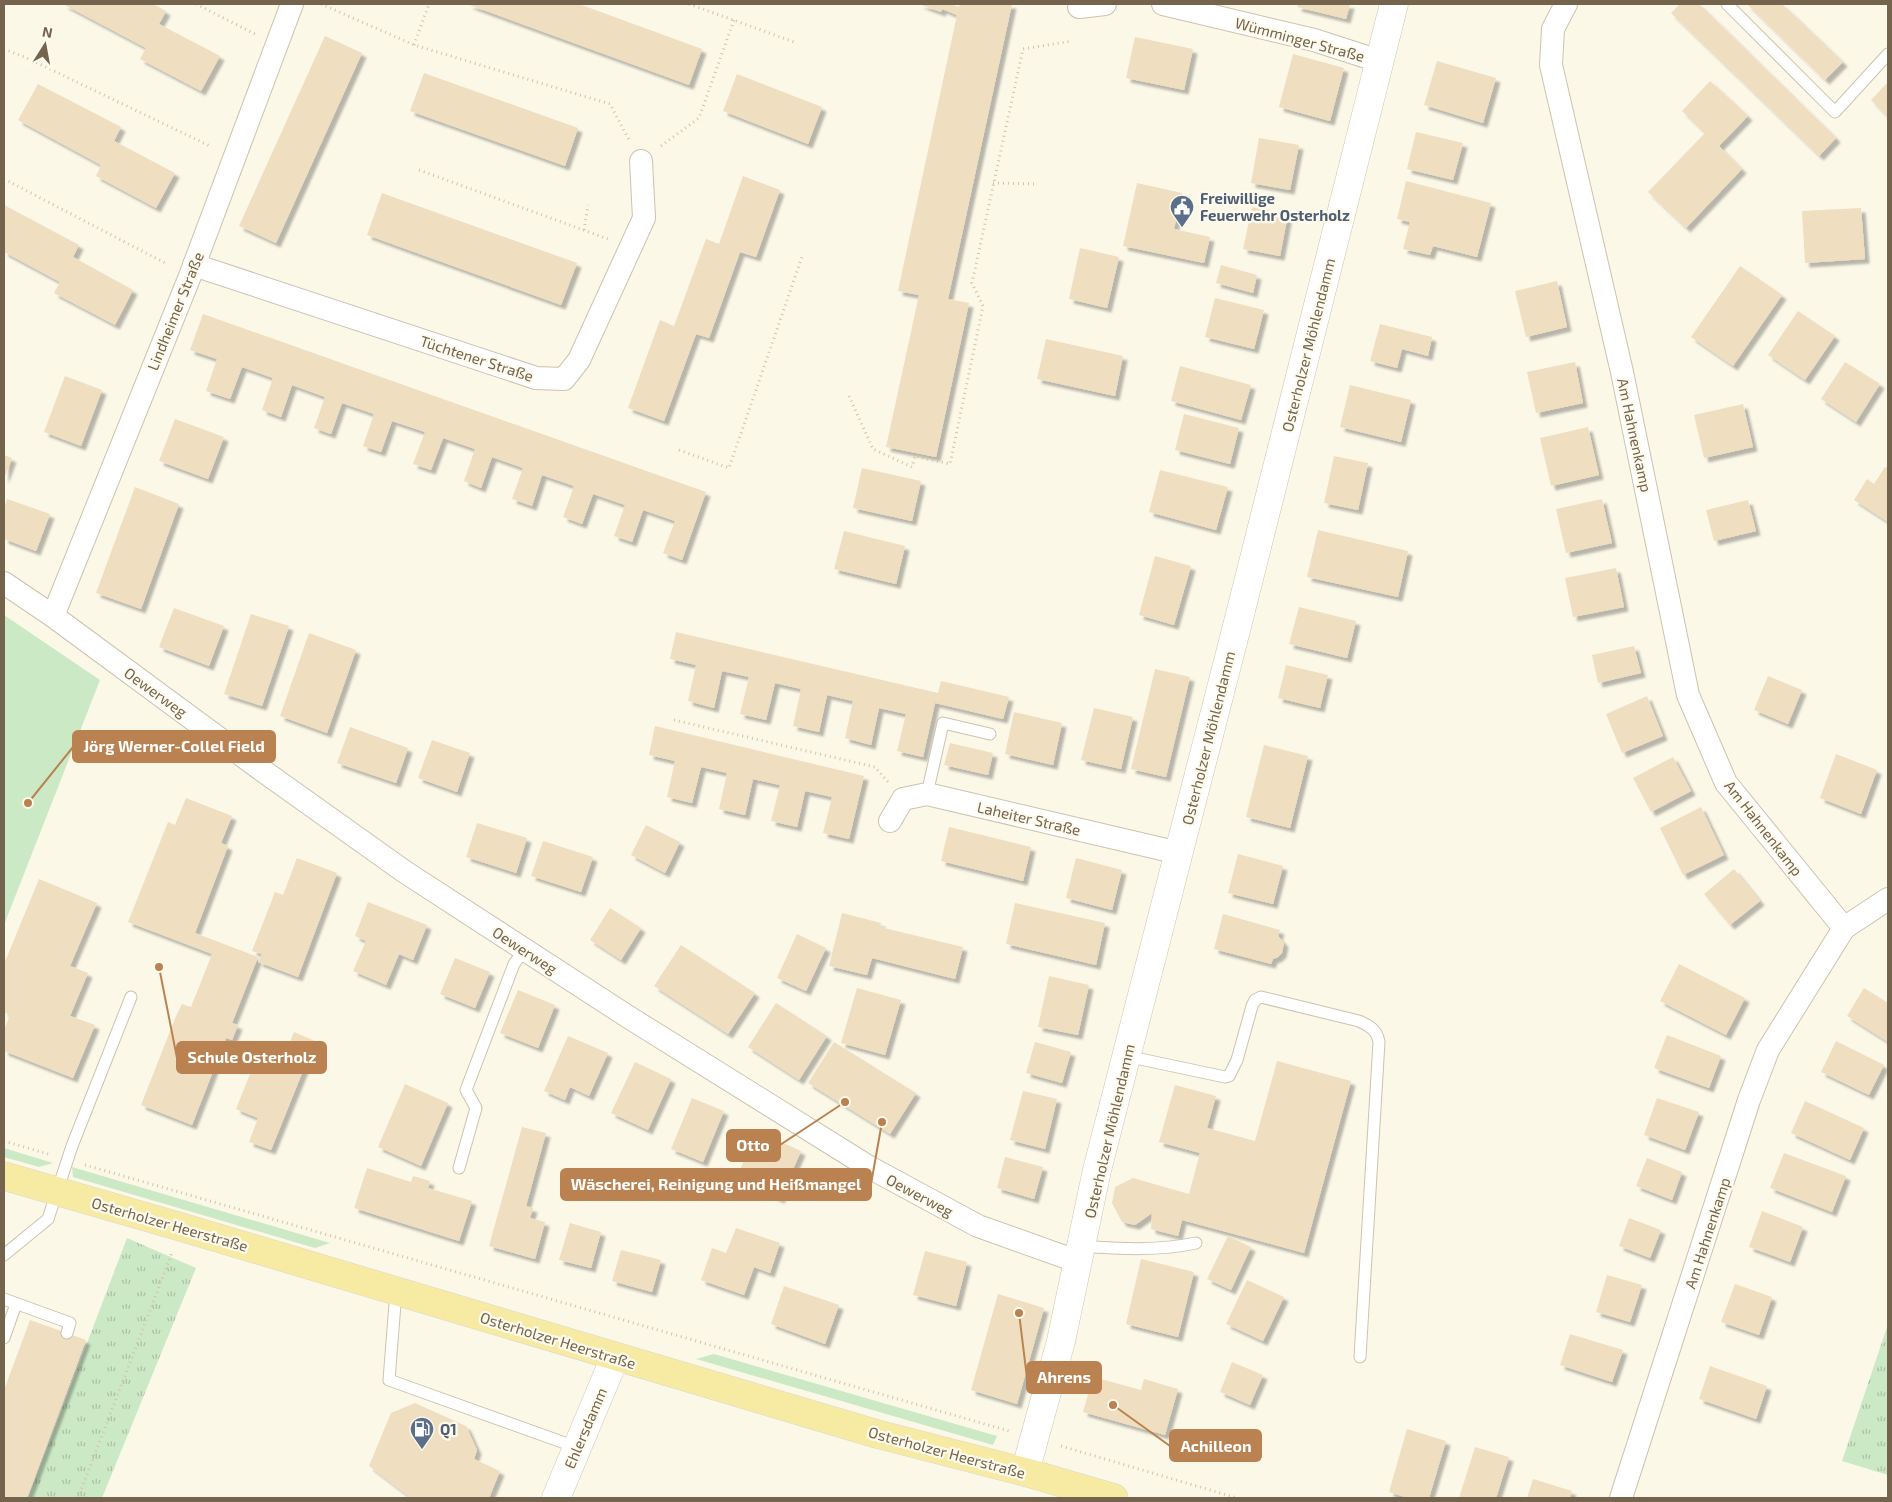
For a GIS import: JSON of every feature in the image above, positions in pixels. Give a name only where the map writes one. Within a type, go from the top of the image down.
[{"type":"main road","name":"Osterholzer Möhlendamm","points":[[1025,1472],[1062,1341],[1098,1170],[1126,1056],[1394,4]]},
{"type":"main road","name":"Osterholzer Heerstraße","points":[[4,1176],[877,1434],[1025,1472],[1114,1498]]},
{"type":"main road","name":"Ehlersdamm","points":[[556,1498],[615,1357]]},
{"type":"street","name":"Lindheimer Straße","points":[[53,616],[192,271],[292,4]]},
{"type":"street","points":[[1079,7],[1105,4]]},
{"type":"street","name":"Wümminger Straße","points":[[1162,4],[1314,40],[1380,61]]},
{"type":"street","name":"Am Hahnenkamp","points":[[1566,4],[1553,29],[1551,65],[1622,372],[1688,694],[1726,783],[1844,928],[1768,1050],[1746,1109],[1621,1498]]},
{"type":"street","name":"Tüchtener Straße","points":[[192,271],[536,378],[564,379],[579,360],[632,248],[644,218],[641,161]]},
{"type":"street","name":"Oewerweg","points":[[4,583],[53,616],[259,768],[405,872],[630,1018],[869,1167],[978,1226],[1080,1254]]},
{"type":"street","name":"Laheiter Straße","points":[[903,799],[927,794],[1179,854]]},
{"type":"street","points":[[890,821],[903,799]]},
{"type":"street","points":[[1844,928],[1888,900]]},
{"type":"lane","points":[[1727,4],[1835,112],[1888,54]]},
{"type":"lane","points":[[927,794],[944,723],[990,734]]},
{"type":"lane","points":[[459,1168],[476,1108],[466,1090],[514,964],[524,950]]},
{"type":"lane","points":[[1126,1056],[1225,1077],[1229,1076],[1237,1060],[1252,1006],[1255,1000],[1261,997],[1359,1021],[1369,1025],[1377,1033],[1379,1042],[1360,1357]]},
{"type":"lane","points":[[4,1255],[48,1219],[68,1160],[131,998]]},
{"type":"lane","points":[[1080,1254],[1171,1248],[1196,1243]]},
{"type":"lane","points":[[396,1292],[389,1380],[576,1447]]},
{"type":"lane","points":[[4,1299],[70,1323],[66,1333]]},
{"type":"lane","points":[[4,1338],[16,1304]]},
{"type":"path","points":[[196,4],[256,34],[279,42]]},
{"type":"path","points":[[321,4],[414,45],[610,104],[641,161],[699,118],[734,20]]},
{"type":"path","points":[[414,45],[429,4]]},
{"type":"path","points":[[689,4],[794,42]]},
{"type":"path","points":[[849,396],[873,449],[912,467],[915,456],[950,464],[983,306],[972,283],[1023,49],[1072,41]]},
{"type":"path","points":[[4,50],[30,59],[235,159]]},
{"type":"path","points":[[419,170],[632,248]]},
{"type":"path","points":[[4,179],[192,271]]},
{"type":"path","points":[[993,183],[1038,184]]},
{"type":"path","points":[[584,230],[588,205]]},
{"type":"path","points":[[679,450],[729,468],[803,254]]},
{"type":"path","points":[[674,720],[875,767],[903,799]]},
{"type":"path","points":[[4,1141],[1238,1498]]},
{"type":"path","points":[[78,1498],[181,1227]]},
{"type":"green space","points":[[4,615],[100,680],[4,925]]},
{"type":"green space","points":[[4,1148],[53,1163],[39,1167],[4,1157]]},
{"type":"green space","points":[[72,1167],[330,1243],[315,1248],[73,1177]]},
{"type":"green space","points":[[127,1238],[196,1268],[102,1498],[28,1498]]},
{"type":"green space","points":[[1888,1324],[1888,1475],[1842,1461]]},
{"type":"green space","points":[[714,1354],[997,1436],[993,1445],[696,1359]]},
{"type":"building","points":[[63,4],[153,4],[166,11],[159,24],[220,56],[201,91],[140,59],[146,48]]},
{"type":"building","points":[[467,4],[579,4],[702,49],[689,85]]},
{"type":"building","points":[[919,4],[950,4],[959,7],[960,4],[1012,4],[948,299],[969,303],[936,457],[886,447],[919,295],[898,291],[957,15],[942,9],[941,12]]},
{"type":"building","points":[[1298,4],[1350,4],[1346,19],[1297,7]]},
{"type":"building","points":[[1680,4],[1699,4],[1836,138],[1819,156],[1671,13]]},
{"type":"building","points":[[1747,4],[1782,4],[1843,62],[1825,80]]},
{"type":"building","points":[[325,36],[362,53],[276,243],[239,226]]},
{"type":"building","points":[[1135,37],[1193,49],[1184,90],[1126,78]]},
{"type":"building","points":[[1293,54],[1344,68],[1330,121],[1279,107]]},
{"type":"building","points":[[1437,61],[1496,78],[1483,123],[1424,105]]},
{"type":"building","points":[[424,73],[578,128],[565,166],[410,111]]},
{"type":"building","points":[[737,74],[822,107],[808,144],[723,111]]},
{"type":"building","points":[[1710,81],[1748,116],[1719,146],[1742,169],[1686,228],[1648,192],[1705,133],[1682,111]]},
{"type":"building","points":[[1888,82],[1888,117],[1871,100]]},
{"type":"building","points":[[38,84],[121,127],[114,141],[175,173],[156,208],[96,176],[101,165],[18,120]]},
{"type":"building","points":[[1416,132],[1463,143],[1453,180],[1407,169]]},
{"type":"building","points":[[1259,138],[1299,145],[1290,190],[1251,183]]},
{"type":"building","points":[[743,176],[780,190],[756,257],[740,252],[709,338],[696,334],[664,421],[628,408],[660,320],[674,326],[706,239],[719,244]]},
{"type":"building","points":[[1406,181],[1491,203],[1477,257],[1433,246],[1430,255],[1403,249],[1410,222],[1397,219]]},
{"type":"building","points":[[1137,183],[1182,193],[1174,229],[1210,237],[1204,263],[1123,246]]},
{"type":"building","points":[[382,193],[577,263],[561,305],[367,235]]},
{"type":"building","points":[[4,205],[79,245],[73,257],[133,290],[115,325],[54,293],[60,282],[4,252]]},
{"type":"building","points":[[1252,207],[1288,214],[1280,256],[1243,249]]},
{"type":"building","points":[[1861,208],[1865,259],[1805,263],[1802,211]]},
{"type":"building","points":[[1080,248],[1119,257],[1107,308],[1069,299]]},
{"type":"building","points":[[1221,265],[1257,275],[1253,293],[1216,283]]},
{"type":"building","points":[[1740,266],[1782,295],[1733,366],[1691,337]]},
{"type":"building","points":[[1557,281],[1567,327],[1526,337],[1515,291]]},
{"type":"building","points":[[1215,298],[1264,310],[1254,349],[1205,337]]},
{"type":"building","points":[[1798,311],[1835,336],[1805,380],[1768,355]]},
{"type":"building","points":[[203,314],[706,492],[682,560],[663,553],[675,521],[643,510],[632,542],[614,536],[625,505],[593,494],[582,524],[563,517],[574,486],[542,475],[532,506],[512,499],[523,468],[492,457],[481,488],[464,481],[475,449],[443,438],[431,470],[413,464],[425,432],[392,421],[381,452],[363,446],[374,414],[342,403],[331,434],[314,428],[325,397],[292,385],[281,417],[262,410],[273,378],[242,367],[230,399],[206,391],[217,359],[190,350]]},
{"type":"building","points":[[1380,324],[1432,337],[1428,356],[1402,349],[1397,368],[1370,361]]},
{"type":"building","points":[[1046,339],[1123,356],[1115,396],[1037,379]]},
{"type":"building","points":[[1575,362],[1583,403],[1536,413],[1527,372]]},
{"type":"building","points":[[1845,362],[1880,384],[1856,422],[1821,399]]},
{"type":"building","points":[[1180,366],[1251,385],[1241,420],[1171,401]]},
{"type":"building","points":[[65,376],[102,390],[81,446],[44,432]]},
{"type":"building","points":[[1350,385],[1411,400],[1401,442],[1340,427]]},
{"type":"building","points":[[1743,404],[1753,447],[1704,458],[1694,415]]},
{"type":"building","points":[[1184,414],[1239,428],[1230,464],[1175,450]]},
{"type":"building","points":[[175,419],[224,437],[208,479],[159,461]]},
{"type":"building","points":[[1588,427],[1599,475],[1551,486],[1540,438]]},
{"type":"building","points":[[4,455],[12,458],[4,479]]},
{"type":"building","points":[[1334,456],[1368,463],[1358,510],[1324,503]]},
{"type":"building","points":[[1885,467],[1888,468],[1888,522],[1854,500],[1867,479],[1874,484]]},
{"type":"building","points":[[862,468],[921,481],[912,521],[853,508]]},
{"type":"building","points":[[1160,470],[1228,487],[1216,530],[1149,512]]},
{"type":"building","points":[[135,487],[179,504],[141,609],[96,593]]},
{"type":"building","points":[[7,499],[50,514],[36,551],[4,539],[4,509]]},
{"type":"building","points":[[1602,499],[1612,543],[1566,553],[1556,509]]},
{"type":"building","points":[[1748,500],[1756,531],[1714,541],[1706,510]]},
{"type":"building","points":[[1318,530],[1408,551],[1398,597],[1307,577]]},
{"type":"building","points":[[844,531],[905,546],[896,584],[834,569]]},
{"type":"building","points":[[1155,556],[1191,566],[1174,625],[1139,615]]},
{"type":"building","points":[[1616,568],[1624,607],[1573,617],[1565,578]]},
{"type":"building","points":[[1299,607],[1356,621],[1347,658],[1289,644]]},
{"type":"building","points":[[174,608],[224,626],[209,666],[159,647]]},
{"type":"building","points":[[251,614],[289,626],[262,706],[224,694]]},
{"type":"building","points":[[676,632],[938,693],[941,681],[1009,697],[1003,719],[935,703],[923,757],[897,751],[906,714],[879,708],[871,745],[845,738],[853,701],[827,695],[819,732],[793,726],[801,689],[775,683],[766,720],[740,714],[749,677],[722,671],[714,708],[688,701],[696,665],[670,659]]},
{"type":"building","points":[[309,633],[356,650],[327,733],[280,716]]},
{"type":"building","points":[[1634,646],[1641,673],[1598,683],[1592,655]]},
{"type":"building","points":[[1286,665],[1328,675],[1320,708],[1278,698]]},
{"type":"building","points":[[1155,669],[1190,677],[1166,777],[1131,769]]},
{"type":"building","points":[[1768,676],[1802,690],[1788,724],[1754,710]]},
{"type":"building","points":[[1647,696],[1663,736],[1622,753],[1606,714]]},
{"type":"building","points":[[1094,708],[1133,717],[1121,769],[1081,760]]},
{"type":"building","points":[[1014,712],[1062,723],[1053,765],[1005,754]]},
{"type":"building","points":[[655,726],[864,776],[849,839],[823,833],[832,797],[805,791],[797,827],[771,821],[780,785],[753,779],[745,815],[719,809],[727,773],[701,767],[692,803],[667,797],[675,761],[649,755]]},
{"type":"building","points":[[350,727],[408,748],[396,783],[337,763]]},
{"type":"building","points":[[432,740],[470,753],[457,792],[418,778]]},
{"type":"building","points":[[950,743],[993,753],[988,775],[944,765]]},
{"type":"building","points":[[1264,745],[1308,756],[1290,828],[1246,817]]},
{"type":"building","points":[[1836,754],[1877,770],[1861,814],[1820,798]]},
{"type":"building","points":[[1673,757],[1691,791],[1651,812],[1633,778]]},
{"type":"building","points":[[186,798],[232,816],[221,843],[228,846],[195,933],[258,957],[232,1023],[238,1025],[232,1040],[226,1038],[192,1125],[141,1105],[176,1016],[182,1004],[191,1007],[212,954],[128,922],[168,822],[175,825]]},
{"type":"building","points":[[1701,807],[1724,855],[1683,875],[1660,828]]},
{"type":"building","points":[[477,823],[527,838],[516,873],[466,857]]},
{"type":"building","points":[[646,825],[680,842],[665,873],[631,855]]},
{"type":"building","points":[[949,827],[1031,847],[1023,881],[941,861]]},
{"type":"building","points":[[543,841],[593,857],[581,892],[531,876]]},
{"type":"building","points":[[1238,854],[1283,866],[1273,904],[1228,893]]},
{"type":"building","points":[[297,858],[337,873],[298,977],[258,962],[262,954],[252,951],[275,892],[283,895]]},
{"type":"building","points":[[1076,858],[1122,870],[1112,910],[1066,898]]},
{"type":"building","points":[[1734,869],[1760,901],[1730,925],[1704,894]]},
{"type":"building","points":[[39,879],[97,903],[70,966],[88,973],[70,1016],[95,1025],[73,1078],[4,1051],[4,1030],[10,1015],[4,1012],[4,964]]},
{"type":"building","points":[[368,902],[427,925],[413,960],[399,954],[386,985],[353,971],[366,941],[355,936]]},
{"type":"building","points":[[1015,903],[1105,923],[1096,965],[1006,944]]},
{"type":"building","points":[[610,908],[641,928],[621,960],[590,940]]},
{"type":"building","points":[[842,913],[881,923],[880,927],[963,947],[955,979],[872,958],[867,975],[829,966]]},
{"type":"building","points":[[1223,914],[1280,930],[1278,936],[1284,943],[1282,953],[1273,959],[1271,964],[1214,949]]},
{"type":"building","points":[[797,934],[826,948],[806,991],[777,978]]},
{"type":"building","points":[[681,945],[755,993],[728,1034],[654,986]]},
{"type":"building","points":[[455,958],[490,972],[475,1008],[440,994]]},
{"type":"building","points":[[1679,964],[1745,998],[1726,1035],[1660,1001]]},
{"type":"building","points":[[1049,976],[1089,985],[1078,1035],[1038,1027]]},
{"type":"building","points":[[857,988],[901,1000],[885,1055],[841,1043]]},
{"type":"building","points":[[1864,988],[1888,1003],[1888,1042],[1847,1016]]},
{"type":"building","points":[[518,990],[555,1005],[538,1048],[500,1033]]},
{"type":"building","points":[[776,1003],[827,1036],[799,1080],[748,1047]]},
{"type":"building","points":[[294,1032],[315,1041],[271,1150],[249,1142],[258,1118],[236,1109],[260,1049],[283,1058]]},
{"type":"building","points":[[1667,1035],[1721,1056],[1709,1088],[1654,1068]]},
{"type":"building","points":[[568,1036],[608,1053],[589,1096],[570,1087],[565,1100],[544,1091]]},
{"type":"building","points":[[1836,1041],[1884,1065],[1869,1095],[1821,1072]]},
{"type":"building","points":[[834,1042],[916,1093],[890,1134],[808,1083]]},
{"type":"building","points":[[1035,1042],[1071,1052],[1062,1083],[1026,1073]]},
{"type":"building","points":[[1277,1061],[1351,1081],[1304,1253],[1182,1220],[1178,1236],[1151,1229],[1152,1213],[1135,1225],[1122,1222],[1112,1203],[1115,1187],[1133,1178],[1189,1194],[1200,1153],[1159,1142],[1175,1085],[1216,1096],[1207,1128],[1255,1141]]},
{"type":"building","points":[[635,1062],[671,1079],[648,1130],[611,1113]]},
{"type":"building","points":[[405,1084],[448,1103],[421,1166],[378,1147]]},
{"type":"building","points":[[1023,1091],[1057,1099],[1045,1149],[1010,1140]]},
{"type":"building","points":[[692,1098],[724,1111],[703,1162],[671,1149]]},
{"type":"building","points":[[1657,1098],[1699,1112],[1685,1150],[1644,1135]]},
{"type":"building","points":[[1805,1101],[1864,1128],[1850,1160],[1791,1133]]},
{"type":"building","points":[[522,1127],[546,1133],[526,1206],[533,1208],[530,1218],[545,1222],[535,1259],[489,1246]]},
{"type":"building","points":[[757,1131],[801,1151],[780,1199],[736,1179]]},
{"type":"building","points":[[1784,1153],[1846,1176],[1832,1212],[1770,1188]]},
{"type":"building","points":[[1005,1157],[1043,1167],[1034,1199],[997,1188]]},
{"type":"building","points":[[1647,1158],[1682,1172],[1672,1200],[1636,1186]]},
{"type":"building","points":[[367,1168],[411,1182],[413,1176],[430,1181],[428,1188],[472,1201],[459,1241],[354,1208]]},
{"type":"building","points":[[1762,1211],[1803,1227],[1790,1262],[1749,1247]]},
{"type":"building","points":[[1629,1218],[1661,1230],[1650,1258],[1619,1246]]},
{"type":"building","points":[[570,1223],[601,1232],[591,1268],[559,1260]]},
{"type":"building","points":[[736,1228],[780,1243],[770,1273],[754,1267],[744,1295],[701,1280],[712,1248],[726,1253]]},
{"type":"building","points":[[1228,1236],[1251,1247],[1231,1290],[1207,1279]]},
{"type":"building","points":[[621,1250],[661,1260],[652,1292],[612,1281]]},
{"type":"building","points":[[925,1251],[967,1262],[956,1306],[913,1295]]},
{"type":"building","points":[[1141,1259],[1194,1272],[1178,1337],[1126,1324]]},
{"type":"building","points":[[1607,1275],[1642,1285],[1630,1322],[1596,1312]]},
{"type":"building","points":[[1247,1280],[1284,1297],[1263,1341],[1226,1324]]},
{"type":"building","points":[[1735,1284],[1772,1297],[1759,1335],[1721,1322]]},
{"type":"building","points":[[784,1286],[839,1305],[825,1344],[771,1324]]},
{"type":"building","points":[[998,1294],[1044,1308],[1017,1404],[971,1390]]},
{"type":"building","points":[[30,1320],[86,1340],[27,1498],[4,1498],[4,1390]]},
{"type":"building","points":[[1570,1334],[1623,1350],[1612,1382],[1560,1365]]},
{"type":"building","points":[[1232,1362],[1263,1375],[1250,1405],[1220,1392]]},
{"type":"building","points":[[1710,1366],[1767,1386],[1756,1419],[1699,1399]]},
{"type":"building","points":[[1093,1377],[1141,1390],[1144,1379],[1178,1389],[1165,1435],[1083,1412]]},
{"type":"building","points":[[415,1403],[466,1426],[477,1450],[474,1459],[500,1471],[489,1498],[411,1498],[369,1466],[391,1413]]},
{"type":"building","points":[[1407,1429],[1446,1441],[1429,1498],[1408,1498],[1389,1492]]},
{"type":"building","points":[[1475,1447],[1509,1457],[1496,1498],[1459,1498]]},
{"type":"building","points":[[1533,1479],[1572,1491],[1570,1498],[1527,1498]]},
{"type":"place","name":"Freiwillige Feuerwehr Osterholz","points":[[1182,228]]},
{"type":"place","name":"Jörg Werner-Collel Field","points":[[28,803]]},
{"type":"place","name":"Schule Osterholz","points":[[159,967]]},
{"type":"place","name":"Otto","points":[[845,1102]]},
{"type":"place","name":"Wäscherei, Reinigung und Heißmangel","points":[[882,1122]]},
{"type":"place","name":"Ahrens","points":[[1019,1313]]},
{"type":"place","name":"Achilleon","points":[[1113,1405]]},
{"type":"place","name":"Q1","points":[[422,1450]]}]
